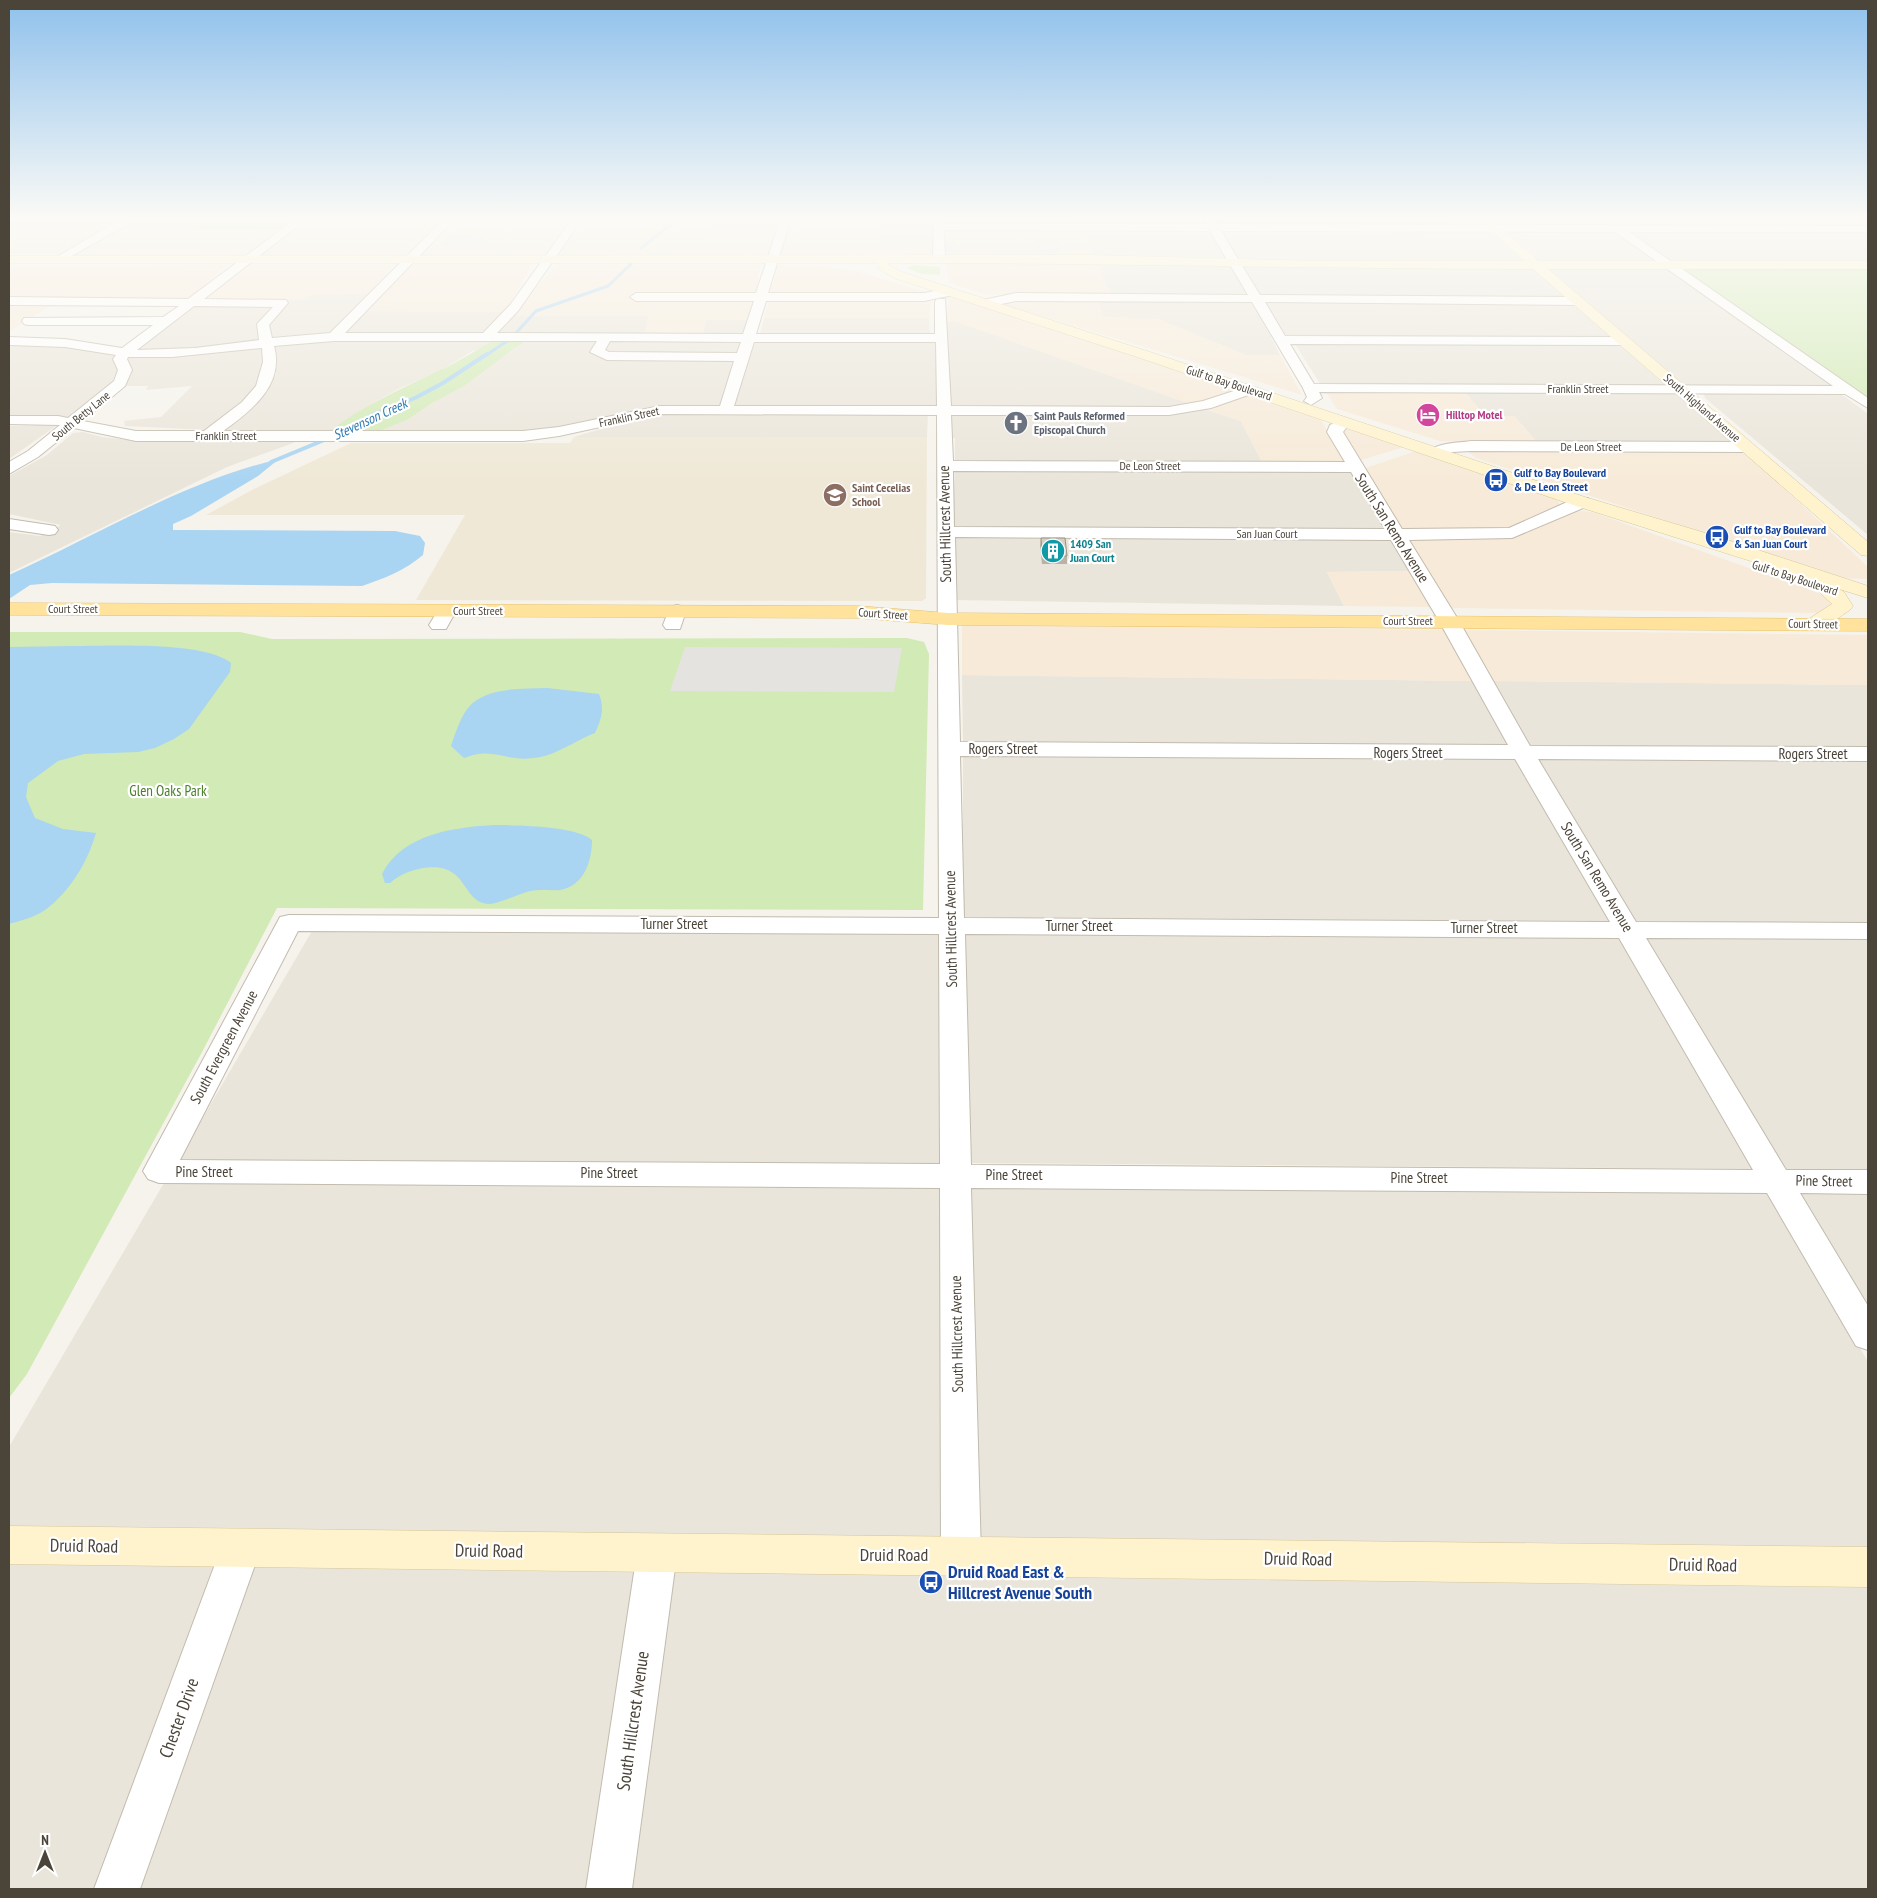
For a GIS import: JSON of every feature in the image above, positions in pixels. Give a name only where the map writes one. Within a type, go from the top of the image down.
[{"type":"main road","name":"Court Street","points":[[10,614],[675,618],[856,626],[948,619],[1868,625]]},
{"type":"street","points":[[124,353],[186,307]]},
{"type":"street","points":[[207,436],[245,408],[260,391],[269,375],[271,360],[263,324],[281,307]]},
{"type":"street","points":[[334,337],[364,307]]},
{"type":"street","points":[[494,337],[515,307]]},
{"type":"street","points":[[726,409],[759,307]]},
{"type":"street","name":"South Hillcrest Avenue","points":[[944,307],[941,338],[948,619],[950,925],[962,1556]]},
{"type":"street","name":"Gulf to Bay Boulevard","points":[[994,307],[1436,452],[1582,502],[1605,514],[1829,584],[1868,592]]},
{"type":"street","points":[[1261,307],[1315,398],[1297,406]]},
{"type":"street","name":"South Highland Avenue","points":[[1584,307],[1868,552]]},
{"type":"street","points":[[1729,307],[1868,404]]},
{"type":"street","points":[[28,321],[166,321]]},
{"type":"street","points":[[9,341],[73,344],[124,353],[176,353],[334,337],[941,338]]},
{"type":"street","points":[[606,337],[597,352],[608,356],[744,357]]},
{"type":"street","points":[[1282,340],[1624,341]]},
{"type":"street","name":"South Betty Lane","points":[[9,469],[33,454],[120,384],[125,370],[120,359],[124,353]]},
{"type":"street","name":"Franklin Street","points":[[1310,388],[1846,390]]},
{"type":"street","name":"Franklin Street","points":[[9,420],[58,420],[122,435],[545,435],[567,432],[641,413],[683,409],[1187,410],[1249,390]]},
{"type":"street","name":"South San Remo Avenue","points":[[1344,422],[1337,426],[1335,432],[1354,467],[1450,621],[1523,754],[1629,929],[1868,1336]]},
{"type":"street","name":"De Leon Street","points":[[1436,452],[1471,446],[1747,447]]},
{"type":"street","name":"De Leon Street","points":[[944,466],[1354,467]]},
{"type":"street","name":"San Juan Court","points":[[945,532],[1396,535],[1512,533],[1582,502]]},
{"type":"street","points":[[9,524],[49,530]]},
{"type":"street","points":[[1829,584],[1868,584]]},
{"type":"street","points":[[1814,624],[1843,606],[1829,584]]},
{"type":"street","name":"Gulf to Bay Boulevard","points":[[1829,584],[1868,603]]},
{"type":"street","name":"Rogers Street","points":[[948,749],[1523,754],[1868,754]]},
{"type":"street","name":"Turner Street","points":[[289,923],[1868,931]]},
{"type":"street","name":"South Evergreen Avenue","points":[[159,1171],[289,923]]},
{"type":"street","name":"Pine Street","points":[[159,1171],[1868,1182]]},
{"type":"street","name":"Druid Road","points":[[9,1545],[1868,1567]]},
{"type":"street","name":"Chester Drive","points":[[117,1889],[241,1548]]},
{"type":"street","name":"South Hillcrest Avenue","points":[[609,1889],[657,1553]]},
{"type":"shaded area","points":[[9,307],[49,307],[29,319],[20,322],[23,323],[9,332]]},
{"type":"shaded area","points":[[190,307],[275,307],[257,324],[260,342],[206,349],[132,351]]},
{"type":"shaded area","points":[[285,307],[358,307],[330,335],[273,340],[269,323]]},
{"type":"shaded area","points":[[370,307],[507,307],[504,312],[365,311]]},
{"type":"shaded area","points":[[520,307],[753,307],[749,320],[706,320],[703,335],[644,335],[649,316],[512,316]]},
{"type":"shaded area","points":[[767,307],[930,307],[929,318],[764,318]]},
{"type":"shaded area","points":[[948,307],[984,307],[1239,390],[1194,405],[957,322],[946,322]]},
{"type":"shaded area","points":[[1011,307],[1100,307],[1103,317],[1158,319],[1246,355],[1280,355],[1302,395]]},
{"type":"shaded area","points":[[1100,307],[1255,307],[1280,355],[1246,355],[1158,319],[1103,317]]},
{"type":"shaded area","points":[[1267,307],[1578,307],[1616,339],[1286,338]]},
{"type":"shaded area","points":[[1589,307],[1723,307],[1837,387],[1684,387]]},
{"type":"shaded area","points":[[365,311],[504,312],[483,335],[342,335]]},
{"type":"shaded area","points":[[512,316],[649,316],[644,335],[495,335]]},
{"type":"shaded area","points":[[764,318],[929,318],[930,334],[760,334]]},
{"type":"shaded area","points":[[706,320],[749,320],[745,335],[703,335]]},
{"type":"shaded area","points":[[946,322],[957,322],[1194,405],[1184,407],[951,407]]},
{"type":"shaded area","points":[[599,339],[592,353],[604,358],[737,359],[721,407],[640,410],[545,432],[217,433],[251,408],[266,391],[276,374],[277,359],[273,344],[310,340]],"holes":[[[516,348],[407,420],[382,430],[332,430],[371,404],[402,387],[440,371],[474,350]]]},
{"type":"shaded area","points":[[611,339],[744,340],[739,355],[610,354],[604,352]]},
{"type":"shaded area","points":[[756,340],[935,340],[938,407],[733,407]]},
{"type":"shaded area","points":[[9,343],[45,344],[117,354],[118,371],[113,384],[72,419],[9,417]]},
{"type":"shaded area","points":[[1621,343],[1671,387],[1321,385],[1295,344]]},
{"type":"shaded area","points":[[261,345],[264,361],[262,376],[253,392],[239,408],[208,430],[125,426],[124,421],[161,417],[192,386],[146,390],[148,386],[123,386],[131,376],[132,369],[127,358],[129,355]]},
{"type":"shaded area","points":[[1464,391],[1677,392],[1736,444],[1537,442],[1514,416],[1485,416]]},
{"type":"shaded area","points":[[1464,391],[1485,416],[1514,416],[1537,442],[1440,441],[1337,409],[1326,392]]},
{"type":"shaded area","points":[[1250,393],[1319,416],[1346,464],[1263,464],[1241,421],[1205,409]]},
{"type":"shaded area","points":[[1837,393],[1868,414],[1868,535],[1705,398],[1704,394]]},
{"type":"shaded area","points":[[1205,409],[1241,421],[1263,464],[955,463],[955,438],[950,438],[951,412],[1170,413]]},
{"type":"shaded area","points":[[669,414],[928,414],[927,437],[574,437],[633,419]]},
{"type":"shaded area","points":[[54,425],[56,426],[9,459],[9,426]]},
{"type":"shaded area","points":[[1347,429],[1357,429],[1407,446],[1358,461],[1342,432]]},
{"type":"shaded area","points":[[83,432],[102,437],[147,442],[296,442],[227,467],[9,573],[9,532],[40,536],[61,525],[9,514],[9,476],[47,455],[73,433]]},
{"type":"shaded area","points":[[574,437],[927,437],[926,598],[922,601],[416,600],[465,515],[206,515],[252,490],[351,443],[570,443]]},
{"type":"shaded area","points":[[1478,449],[1743,450],[1868,567],[1868,579],[1839,578],[1476,458],[1470,453]]},
{"type":"shaded area","points":[[1419,450],[1553,498],[1559,502],[1559,505],[1502,530],[1402,531],[1363,469]]},
{"type":"shaded area","points":[[955,469],[1349,470],[1387,531],[953,529]]},
{"type":"shaded area","points":[[1573,512],[1595,513],[1816,592],[1827,597],[1833,604],[1820,613],[1450,608],[1406,538],[1515,536]]},
{"type":"shaded area","points":[[953,536],[1391,538],[1411,571],[1327,572],[1344,606],[955,600]]},
{"type":"shaded area","points":[[1411,571],[1433,607],[1344,606],[1327,572]]},
{"type":"shaded area","points":[[962,624],[1446,630],[1474,681],[962,675]]},
{"type":"shaded area","points":[[1463,630],[1868,635],[1868,685],[1492,681]]},
{"type":"shaded area","points":[[685,647],[902,648],[894,692],[670,691]]},
{"type":"shaded area","points":[[962,675],[1474,681],[1510,748],[963,743]]},
{"type":"shaded area","points":[[1492,681],[1868,685],[1868,748],[1530,748]]},
{"type":"shaded area","points":[[963,755],[1517,759],[1612,921],[962,917],[959,824],[963,824]]},
{"type":"shaded area","points":[[1536,759],[1868,760],[1868,923],[1635,922]]},
{"type":"shaded area","points":[[312,931],[939,933],[941,1163],[178,1160]]},
{"type":"shaded area","points":[[962,933],[1622,937],[1757,1169],[968,1163]]},
{"type":"shaded area","points":[[1645,938],[1868,939],[1868,1170],[1784,1169]]},
{"type":"shaded area","points":[[164,1183],[941,1187],[943,1537],[9,1526],[9,1447]]},
{"type":"shaded area","points":[[969,1187],[1770,1192],[1868,1362],[1868,1548],[978,1537]]},
{"type":"shaded area","points":[[1798,1192],[1868,1193],[1868,1310]]},
{"type":"shaded area","points":[[9,1564],[217,1566],[96,1889],[9,1889]]},
{"type":"shaded area","points":[[252,1567],[637,1571],[588,1889],[138,1889]]},
{"type":"shaded area","points":[[672,1572],[1868,1585],[1868,1889],[630,1889]]},
{"type":"green space","points":[[1736,307],[1868,307],[1868,400]]},
{"type":"green space","points":[[495,340],[526,340],[464,386],[434,402],[407,420],[382,430],[331,430],[370,405],[453,364]]},
{"type":"green space","name":"Glen Oaks Park","points":[[9,632],[240,632],[272,639],[907,638],[924,642],[929,654],[923,910],[277,908],[201,1054],[27,1374],[9,1398]]},
{"type":"water","points":[[279,459],[258,476],[191,516],[173,524],[173,530],[395,531],[420,536],[425,543],[423,555],[394,574],[362,586],[52,583],[30,585],[9,599],[9,575],[175,495],[243,469]]},
{"type":"water","points":[[156,646],[200,651],[218,656],[231,663],[230,672],[189,729],[174,739],[155,748],[138,752],[84,754],[58,761],[28,783],[26,797],[35,818],[63,829],[96,833],[93,844],[77,875],[54,903],[41,912],[9,924],[9,647]]},
{"type":"water","points":[[547,688],[599,694],[602,714],[595,733],[541,757],[523,759],[492,754],[474,755],[464,758],[451,746],[466,711],[474,702],[482,697],[499,691]]},
{"type":"water","points":[[495,825],[546,827],[585,835],[592,840],[592,848],[585,871],[581,878],[568,888],[530,891],[490,904],[483,903],[473,897],[458,877],[446,869],[429,867],[420,869],[403,874],[390,883],[385,883],[382,874],[391,860],[416,841],[447,831]]},
{"type":"building","points":[[1041,538],[1065,538],[1067,556],[1042,556]]},
{"type":"waterway","name":"Stevenson Creek","points":[[515,334],[536,311],[549,307]]},
{"type":"waterway","name":"Stevenson Creek","points":[[485,356],[507,341]]},
{"type":"waterway","name":"Stevenson Creek","points":[[271,462],[346,431],[374,414],[415,398],[443,383],[487,354]]},
{"type":"place","name":"Hilltop Motel","points":[[1428,415]]},
{"type":"place","name":"Saint Pauls Reformed Episcopal Church","points":[[1016,423]]},
{"type":"place","name":"Gulf to Bay Boulevard & De Leon Street","points":[[1496,480]]},
{"type":"place","name":"Saint Cecelias School","points":[[835,495]]},
{"type":"place","name":"Gulf to Bay Boulevard & San Juan Court","points":[[1717,537]]},
{"type":"place","name":"1409 San Juan Court","points":[[1053,551]]},
{"type":"place","name":"Druid Road East & Hillcrest Avenue South","points":[[931,1582]]}]
